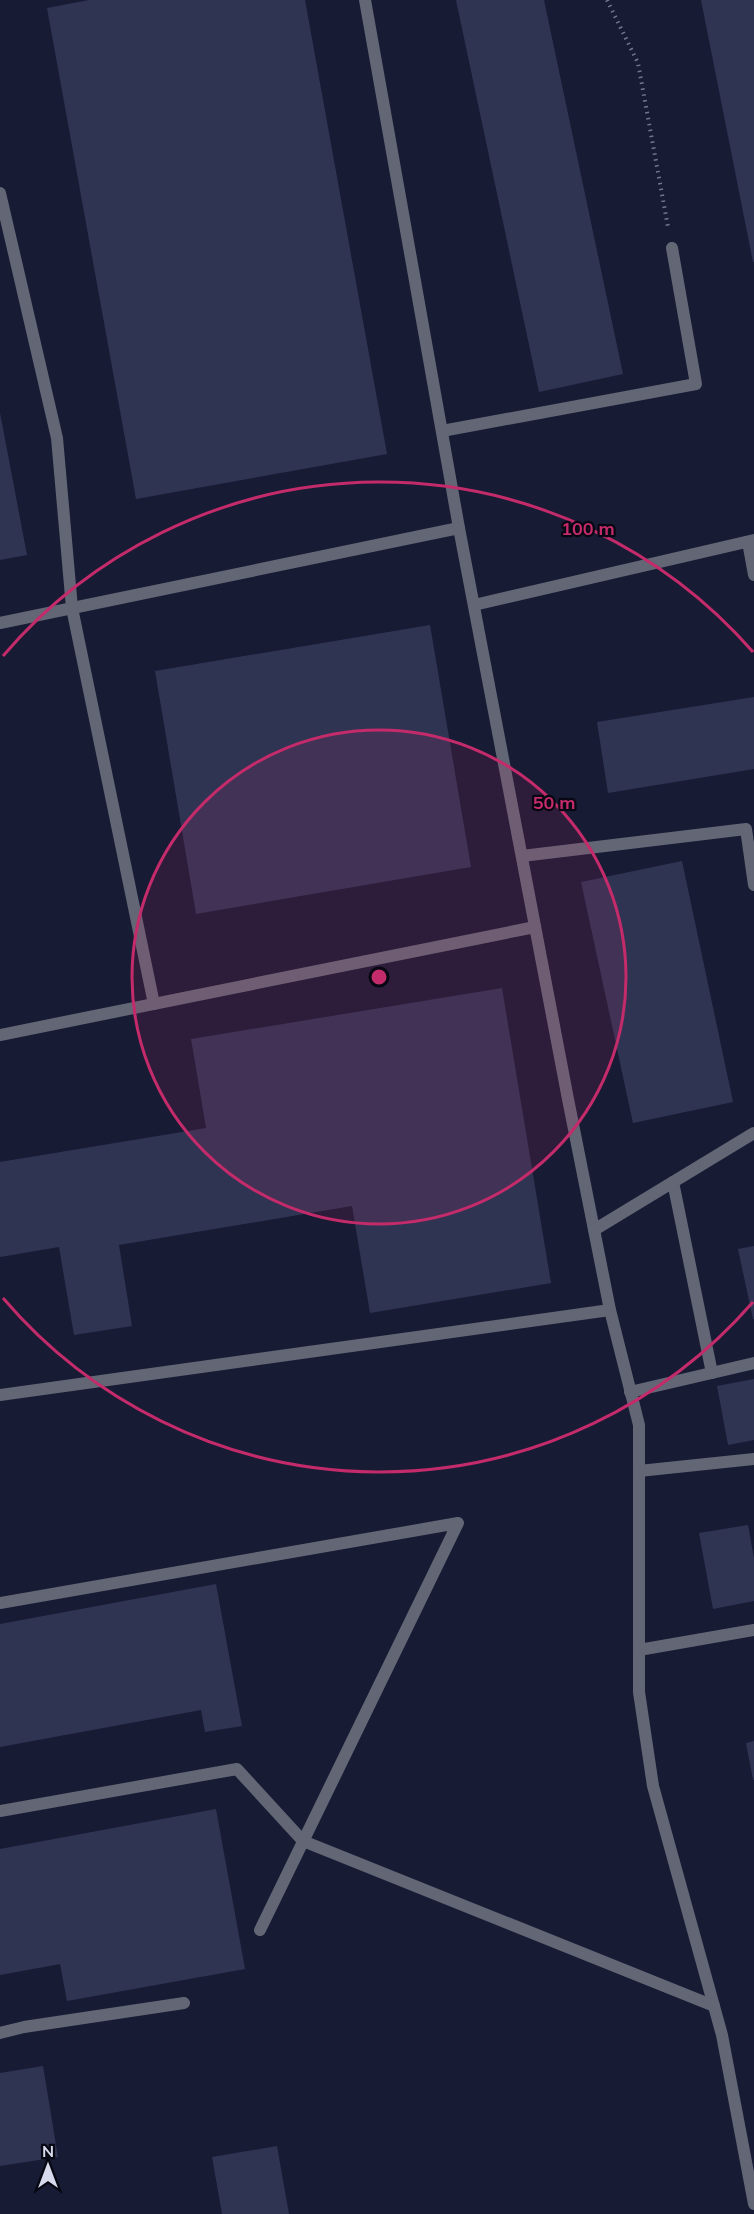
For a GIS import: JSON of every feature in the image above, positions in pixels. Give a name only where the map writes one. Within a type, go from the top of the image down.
[{"type":"lane","points":[[365,0],[459,528],[535,927],[610,1310],[639,1425],[639,1692],[653,1786],[722,2035],[754,2204]]},
{"type":"lane","points":[[0,193],[57,438],[72,608],[154,1004]]},
{"type":"lane","points":[[442,431],[696,384],[672,248]]},
{"type":"lane","points":[[0,623],[459,528]]},
{"type":"lane","points":[[474,605],[751,541],[754,575]]},
{"type":"lane","points":[[522,856],[750,826],[754,885]]},
{"type":"lane","points":[[0,1035],[535,927]]},
{"type":"lane","points":[[594,1230],[754,1133]]},
{"type":"lane","points":[[673,1182],[712,1373]]},
{"type":"lane","points":[[0,1395],[610,1310]]},
{"type":"lane","points":[[630,1392],[754,1363]]},
{"type":"lane","points":[[639,1471],[754,1459]]},
{"type":"lane","points":[[0,1603],[458,1523],[260,1930]]},
{"type":"lane","points":[[639,1650],[754,1630]]},
{"type":"lane","points":[[0,1811],[237,1769],[303,1841],[714,2006]]},
{"type":"lane","points":[[0,2033],[24,2027],[184,2003]]},
{"type":"path","points":[[607,0],[638,63],[672,248]]},
{"type":"building","points":[[89,0],[305,0],[387,454],[136,499],[47,8]]},
{"type":"building","points":[[456,0],[544,0],[623,374],[539,392]]},
{"type":"building","points":[[701,0],[754,0],[754,262],[753,262]]},
{"type":"building","points":[[0,413],[27,555],[0,560]]},
{"type":"building","points":[[430,625],[471,867],[196,914],[155,671]]},
{"type":"building","points":[[754,697],[754,769],[608,793],[597,722]]},
{"type":"building","points":[[682,861],[733,1102],[633,1123],[581,882]]},
{"type":"building","points":[[502,988],[551,1283],[370,1313],[352,1206],[119,1245],[132,1326],[74,1335],[59,1247],[0,1257],[0,1162],[206,1128],[191,1039]]},
{"type":"building","points":[[754,1246],[754,1319],[753,1319],[738,1249]]},
{"type":"building","points":[[754,1379],[754,1440],[728,1445],[717,1386]]},
{"type":"building","points":[[748,1525],[754,1558],[754,1601],[713,1609],[699,1533]]},
{"type":"building","points":[[216,1584],[242,1726],[205,1732],[201,1710],[0,1747],[0,1624]]},
{"type":"building","points":[[754,1741],[754,1780],[753,1780],[746,1743]]},
{"type":"building","points":[[216,1809],[245,1969],[67,2001],[60,1964],[0,1975],[0,1849]]},
{"type":"building","points":[[43,2066],[58,2157],[0,2166],[0,2073]]},
{"type":"building","points":[[277,2146],[289,2214],[222,2214],[212,2157]]}]
